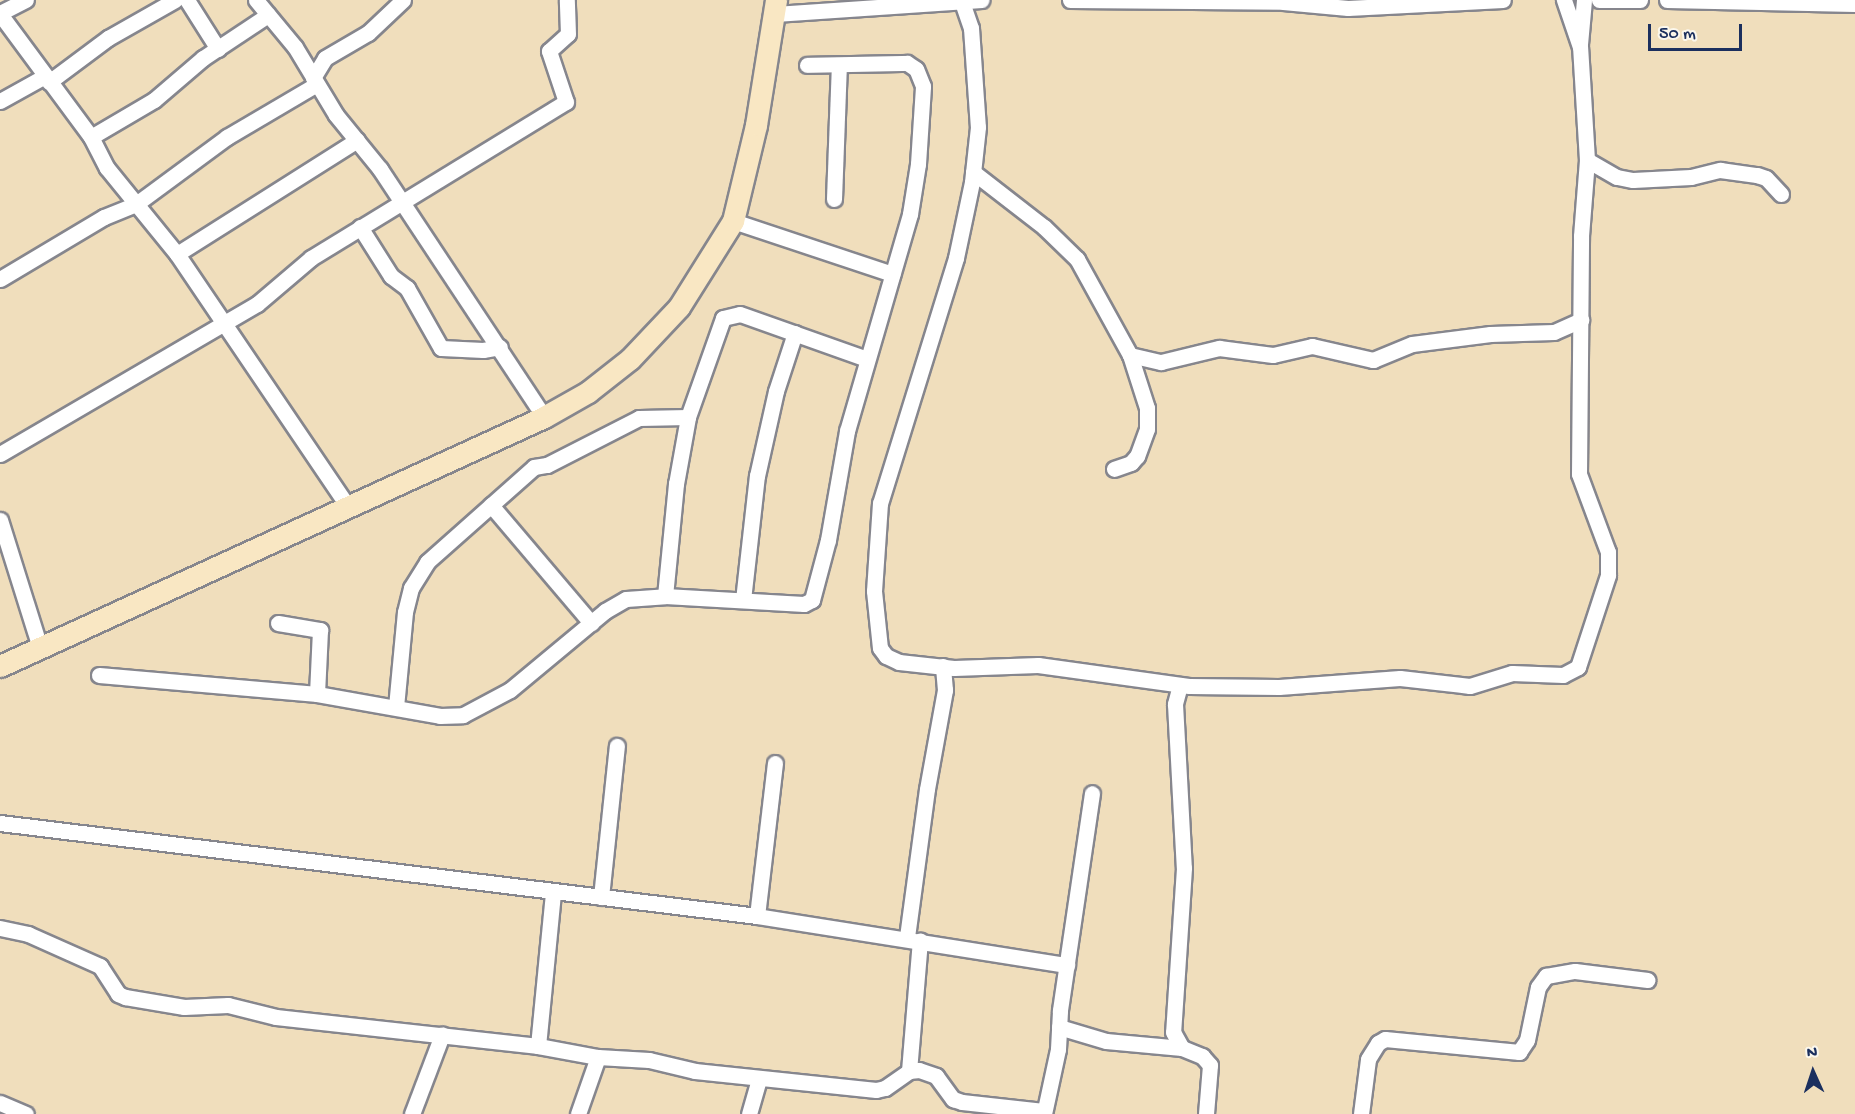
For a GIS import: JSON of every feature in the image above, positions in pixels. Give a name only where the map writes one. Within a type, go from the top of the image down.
[{"type":"main road","points":[[0,666],[349,508],[544,417],[588,392],[660,330],[733,221],[756,125],[775,7]]},
{"type":"street","points":[[26,0],[0,13],[91,137],[107,168],[177,254],[222,323],[332,477],[349,508]]},
{"type":"street","points":[[0,101],[47,79],[108,38],[175,0]]},
{"type":"street","points":[[187,0],[218,49]]},
{"type":"street","points":[[256,0],[403,202],[500,346],[544,417]]},
{"type":"street","points":[[0,279],[104,217],[136,204],[227,137],[315,81],[325,58],[368,33],[403,0]]},
{"type":"street","points":[[0,454],[257,304],[311,258],[566,102],[549,51],[568,34],[567,0]]},
{"type":"street","points":[[775,7],[982,0]]},
{"type":"street","points":[[1070,0],[1283,1],[1359,8],[1503,0]]},
{"type":"street","points":[[1564,0],[1580,47]]},
{"type":"street","points":[[962,2],[973,50],[978,127],[973,172],[956,258],[909,411],[889,464],[876,547],[875,630],[880,648],[886,656],[899,662],[974,670],[1038,665],[1180,685],[1323,686],[1400,678],[1470,686],[1512,673],[1563,675],[1578,667],[1608,575],[1606,540],[1585,500],[1579,474],[1581,320],[1587,159],[1580,47],[1584,0]]},
{"type":"street","points":[[1599,0],[1640,0]]},
{"type":"street","points":[[1667,0],[1814,1],[1855,4]]},
{"type":"street","points":[[91,137],[154,100],[218,49],[268,15]]},
{"type":"street","points":[[99,675],[317,694],[440,716],[464,716],[510,690],[591,623],[626,599],[665,596],[804,604],[817,593],[847,431],[910,214],[918,164],[921,75],[907,63],[807,66]]},
{"type":"street","points":[[834,199],[839,65]]},
{"type":"street","points":[[177,254],[357,140]]},
{"type":"street","points":[[1587,159],[1617,177],[1633,180],[1691,177],[1720,170],[1757,175],[1766,178],[1780,194]]},
{"type":"street","points":[[973,172],[1044,227],[1077,259],[1130,356],[1147,408],[1147,429],[1131,463],[1114,469]]},
{"type":"street","points":[[733,221],[892,274]]},
{"type":"street","points":[[360,227],[391,276],[407,288],[441,348],[483,350],[500,346]]},
{"type":"street","points":[[665,596],[676,484],[688,417],[723,318],[740,314],[867,359]]},
{"type":"street","points":[[1130,356],[1161,362],[1219,348],[1273,355],[1312,346],[1373,360],[1412,344],[1490,334],[1554,332],[1581,320]]},
{"type":"street","points":[[743,600],[757,476],[776,391],[795,333]]},
{"type":"street","points":[[396,707],[411,588],[427,562],[534,467],[547,465],[626,422],[654,416],[688,417]]},
{"type":"street","points":[[491,505],[591,623]]},
{"type":"street","points":[[0,520],[40,648]]},
{"type":"street","points":[[278,623],[320,630],[317,694]]},
{"type":"street","points":[[909,1071],[914,938],[927,789],[945,690],[943,666]]},
{"type":"street","points":[[1180,685],[1175,704],[1184,868],[1173,1032],[1182,1047]]},
{"type":"street","points":[[601,897],[617,746]]},
{"type":"street","points":[[757,915],[775,763]]},
{"type":"street","points":[[0,928],[28,934],[100,966],[118,994],[125,997],[184,1007],[228,1005],[276,1017],[538,1047],[598,1058],[649,1060],[695,1071],[759,1079],[876,1090],[909,1071],[919,1070],[936,1076],[953,1098],[962,1102],[1044,1112],[1059,1027],[1092,793]]},
{"type":"street","points":[[0,823],[757,915],[1067,964]]},
{"type":"street","points":[[538,1047],[553,892]]},
{"type":"street","points":[[1361,1114],[1368,1059],[1377,1042],[1385,1039],[1519,1052],[1527,1040],[1538,987],[1546,976],[1575,972],[1647,980]]},
{"type":"street","points":[[1059,1027],[1106,1041],[1182,1047],[1202,1056],[1210,1065],[1206,1114]]},
{"type":"street","points":[[1159,1044],[1173,1032]]},
{"type":"street","points":[[412,1114],[442,1035]]},
{"type":"street","points":[[578,1114],[598,1058]]},
{"type":"street","points":[[749,1114],[759,1079]]},
{"type":"street","points":[[0,1103],[26,1114]]}]
